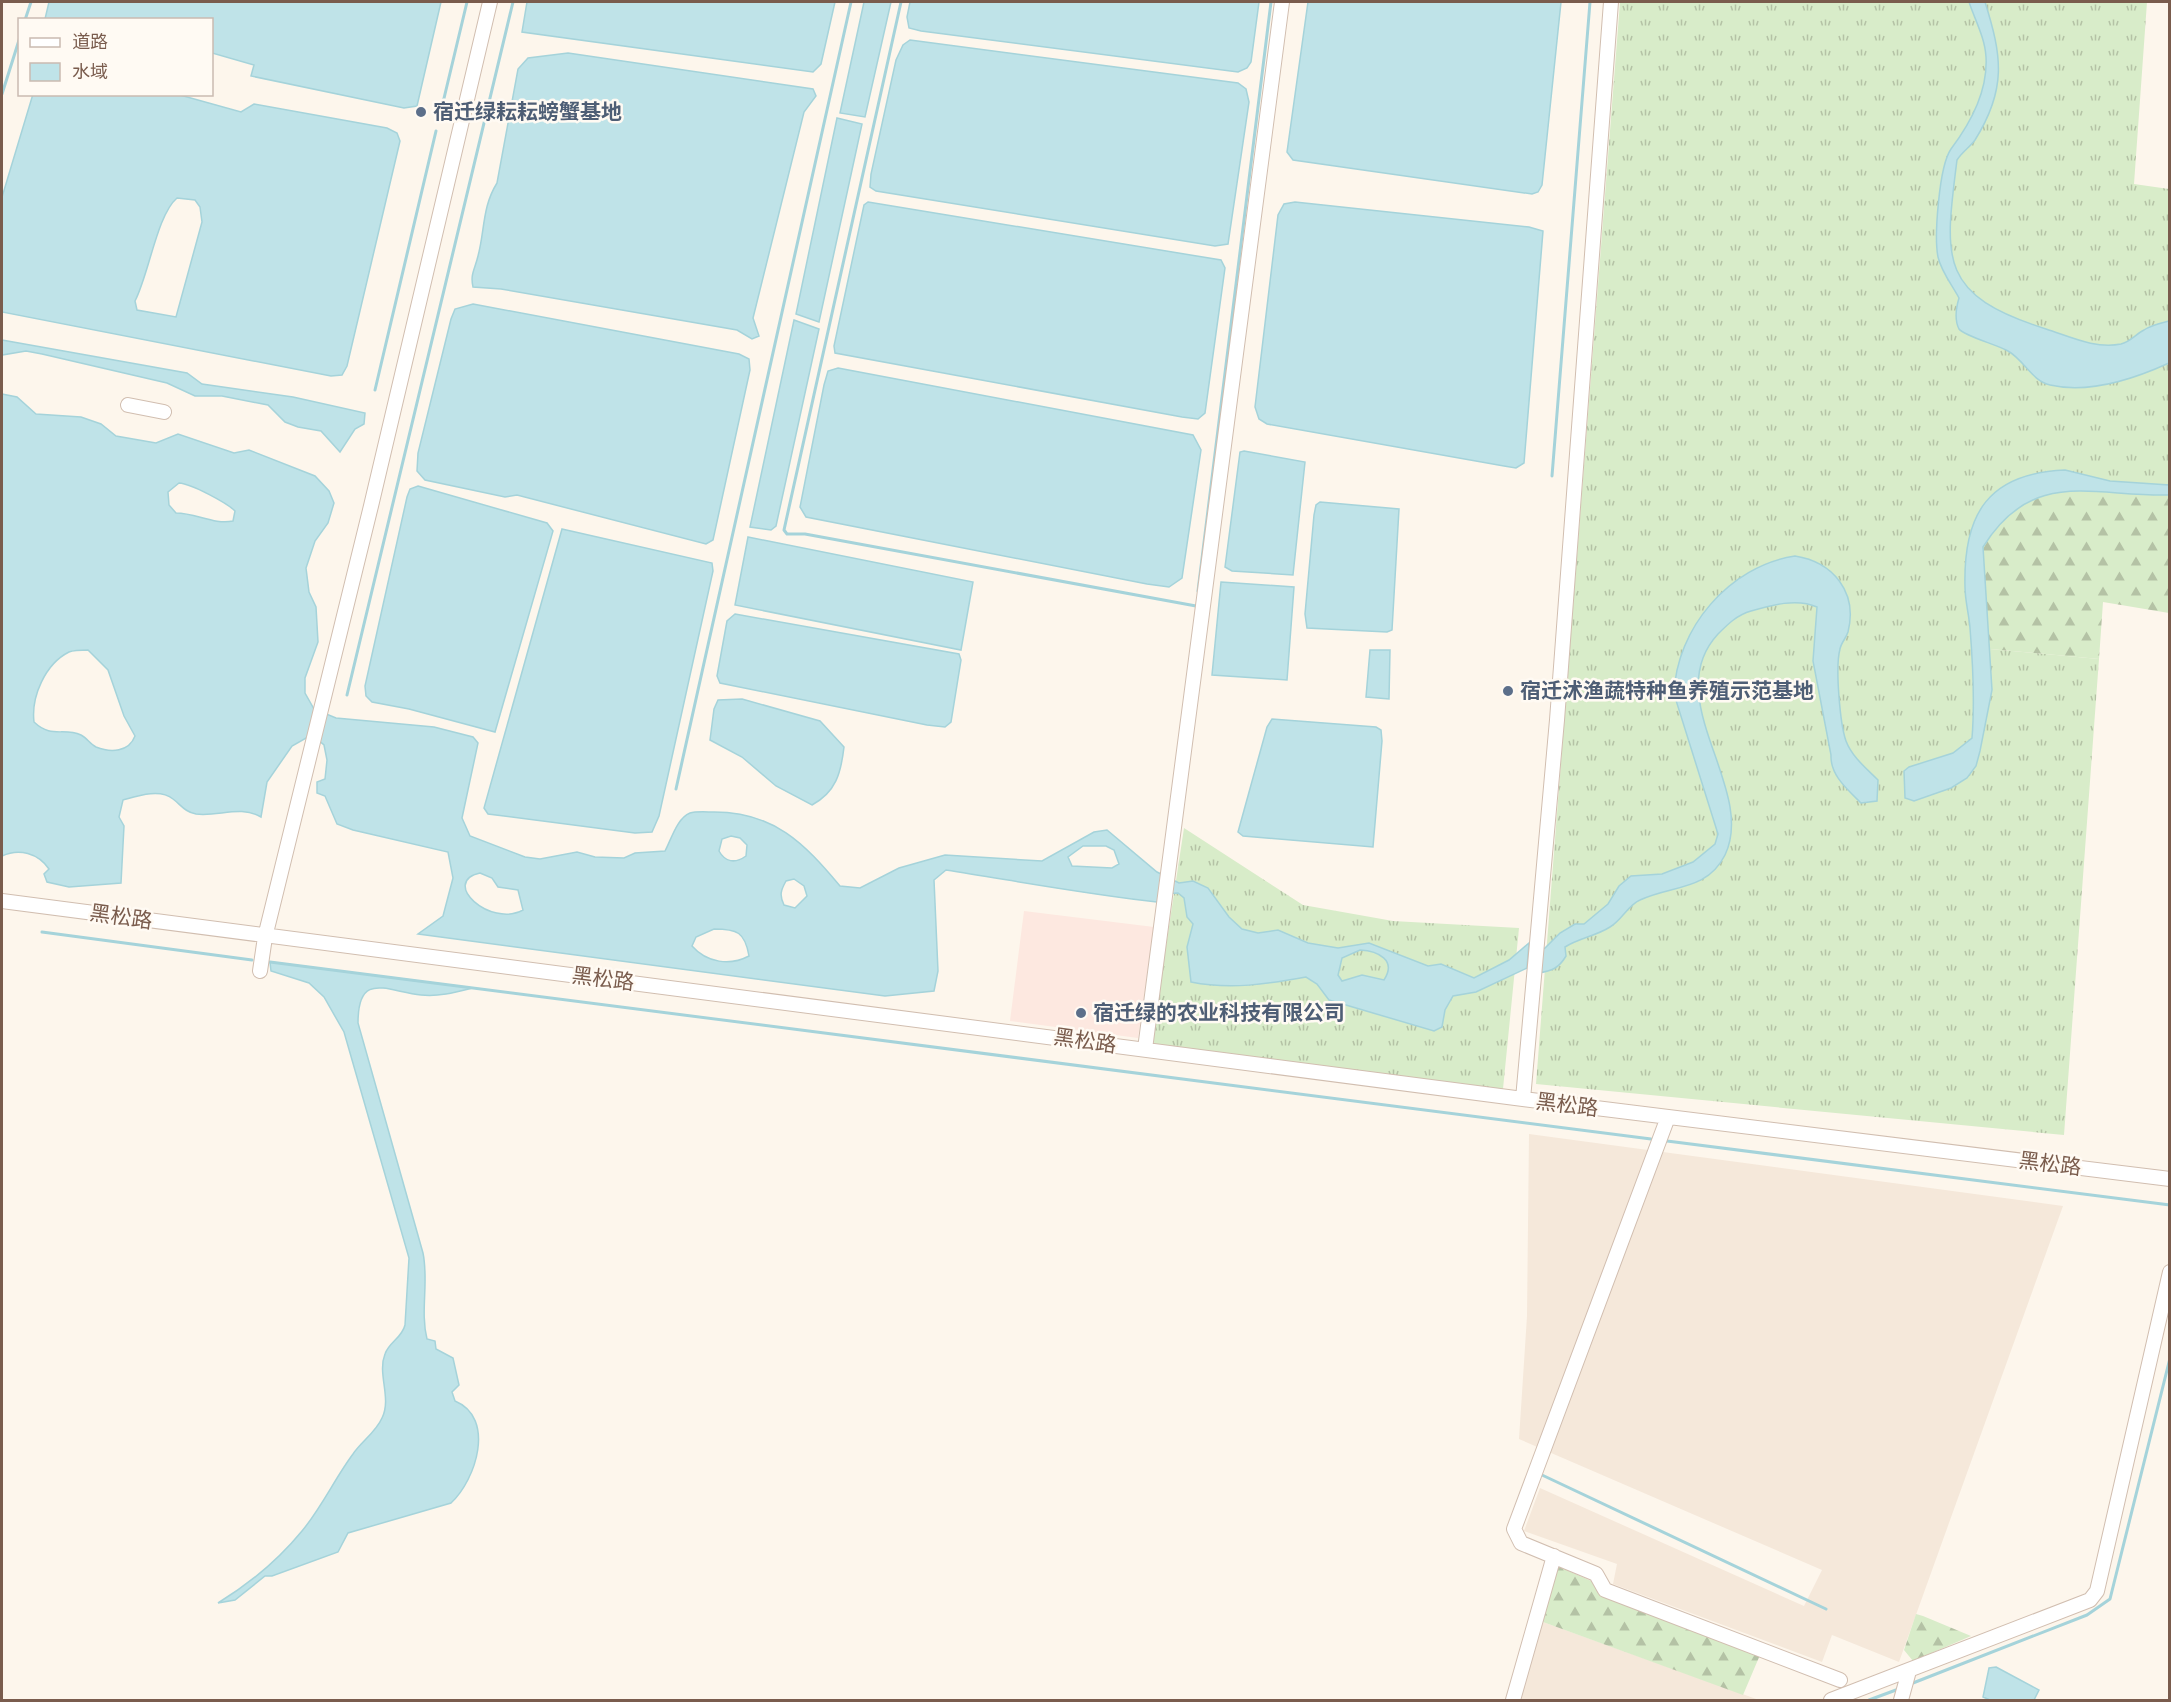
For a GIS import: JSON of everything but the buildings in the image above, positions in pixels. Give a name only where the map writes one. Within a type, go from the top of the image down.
[{"type":"street","points":[[260,971],[264,942],[490,2]]},
{"type":"street","points":[[1145,1049],[1282,2]]},
{"type":"street","points":[[1523,1100],[1557,720],[1611,2]]},
{"type":"street","points":[[128,405],[164,412]]},
{"type":"street","name":"黑松路","points":[[2,901],[264,942],[1145,1049],[1523,1100],[2169,1179]]},
{"type":"street","points":[[1668,1116],[1514,1528],[1521,1543],[1596,1574],[1605,1590],[1840,1680]]},
{"type":"street","points":[[1831,1701],[2090,1600],[2097,1591],[2169,1272]]},
{"type":"street","points":[[1513,1701],[1554,1556]]},
{"type":"street","points":[[1901,1701],[1909,1671]]},
{"type":"shaded area","points":[[1024,911],[1154,927],[1138,1038],[1010,1021]]},
{"type":"shaded area","points":[[1529,1134],[2063,1206],[1899,1662],[1832,1635],[1822,1662],[1613,1584],[1617,1564],[1524,1531],[1540,1488],[1804,1606],[1822,1570],[1519,1439],[1527,1316]]},
{"type":"shaded area","points":[[1543,1622],[1759,1700],[1520,1700]]},
{"type":"green space","points":[[1620,2],[2147,2],[2134,184],[2169,189],[2169,495],[2066,491],[1990,649],[2099,659],[2064,1135],[1536,1084]]},
{"type":"green space","points":[[2092,490],[2169,495],[2169,613],[2103,602],[2099,659],[1990,649],[1981,568],[1981,556],[1986,541],[1999,524],[2030,501],[2054,494]]},
{"type":"green space","points":[[1184,828],[1303,905],[1393,921],[1519,928],[1503,1089],[1155,1045],[1152,1038]]},
{"type":"green space","points":[[1557,1566],[1760,1655],[1743,1695],[1543,1622]]},
{"type":"green space","points":[[1916,1614],[1971,1636],[1913,1661],[1904,1650]]},
{"type":"water","points":[[49,2],[441,2],[417,106],[404,108],[251,76],[254,65],[213,53],[213,18],[45,18]]},
{"type":"water","points":[[527,2],[835,2],[821,64],[813,72],[522,32]]},
{"type":"water","points":[[864,2],[891,2],[865,117],[840,113]]},
{"type":"water","points":[[910,2],[1259,2],[1251,62],[1247,68],[1238,72],[921,31],[909,28],[907,17]]},
{"type":"water","points":[[1308,2],[1561,2],[1542,185],[1538,192],[1532,194],[1293,160],[1287,152]]},
{"type":"water","points":[[1969,2],[1985,2],[1995,39],[1998,72],[1997,88],[1985,122],[1975,140],[1957,160],[1950,224],[1951,249],[1957,270],[1967,287],[1985,302],[2011,316],[2083,341],[2102,345],[2121,344],[2156,324],[2169,321],[2169,363],[2126,379],[2096,386],[2080,388],[2050,385],[2033,375],[2008,351],[1967,335],[1959,329],[1956,314],[1959,298],[1939,262],[1937,234],[1938,202],[1943,170],[1951,149],[1971,118],[1981,94],[1986,70],[1984,43]]},
{"type":"water","points":[[910,40],[1238,83],[1246,89],[1249,102],[1228,244],[1215,246],[876,191],[870,187],[871,174],[896,60],[903,45]]},
{"type":"water","points":[[568,53],[813,89],[816,96],[804,112],[753,318],[759,336],[752,339],[737,330],[501,289],[473,287],[472,275],[486,210],[497,183],[518,69],[528,58]]},
{"type":"water","points":[[32,96],[184,96],[241,112],[254,104],[387,128],[397,133],[400,141],[347,366],[342,375],[331,376],[2,312],[2,197]],"holes":[[[177,198],[195,200],[200,207],[202,222],[176,317],[137,310],[135,301],[164,217],[170,206]]]},
{"type":"water","points":[[837,118],[862,124],[819,322],[796,314]]},
{"type":"water","points":[[868,202],[1221,260],[1225,268],[1205,413],[1198,419],[1182,417],[835,353],[834,346],[864,205]]},
{"type":"water","points":[[1295,202],[1529,227],[1543,231],[1524,463],[1516,468],[1267,424],[1259,419],[1255,407],[1278,215],[1284,204]]},
{"type":"water","points":[[473,304],[739,354],[749,359],[750,370],[713,540],[706,544],[517,495],[505,497],[425,480],[417,471],[418,453],[451,319],[455,309]]},
{"type":"water","points":[[794,320],[819,329],[776,526],[771,530],[750,527]]},
{"type":"water","points":[[2,340],[187,373],[202,384],[293,397],[365,413],[364,424],[355,429],[340,452],[321,431],[285,422],[268,405],[222,396],[195,396],[167,383],[42,354],[26,351],[2,355]]},
{"type":"water","points":[[838,368],[1193,435],[1201,450],[1182,578],[1169,587],[1147,584],[806,517],[800,507],[824,385],[828,371]]},
{"type":"water","points":[[2,394],[17,397],[36,414],[81,417],[101,424],[116,436],[156,443],[178,434],[234,453],[249,450],[315,476],[329,491],[334,503],[328,523],[315,541],[306,568],[309,592],[316,607],[318,642],[305,678],[305,693],[314,709],[336,718],[434,727],[473,737],[478,743],[462,818],[470,836],[525,857],[540,859],[577,852],[595,857],[624,858],[635,853],[665,851],[678,824],[690,813],[735,813],[771,824],[786,833],[814,856],[840,886],[860,888],[899,868],[945,855],[1042,861],[1094,832],[1107,830],[1157,872],[1179,883],[1193,881],[1208,888],[1229,917],[1242,929],[1258,933],[1278,930],[1308,943],[1338,948],[1369,943],[1428,966],[1441,964],[1474,978],[1509,960],[1529,943],[1527,968],[1476,992],[1453,996],[1445,1010],[1442,1027],[1434,1031],[1329,1000],[1317,984],[1306,977],[1235,986],[1191,982],[1187,947],[1193,924],[1187,917],[1184,898],[1178,893],[1162,894],[1157,902],[946,870],[934,880],[938,971],[934,991],[885,996],[418,934],[443,916],[453,878],[448,852],[353,830],[337,824],[325,796],[317,793],[317,782],[325,779],[327,760],[324,745],[318,740],[306,738],[292,746],[267,782],[261,817],[246,812],[196,814],[189,812],[168,796],[155,793],[123,800],[119,817],[124,826],[121,883],[69,887],[47,882],[44,874],[49,869],[34,856],[15,852],[2,856]],"holes":[[[179,483],[209,494],[235,511],[233,521],[226,522],[176,513],[169,505],[168,492]],[[76,650],[88,650],[108,670],[124,716],[135,736],[124,748],[102,749],[94,746],[81,735],[46,730],[34,722],[35,702],[41,682],[60,657]],[[731,836],[740,838],[747,845],[746,856],[734,861],[727,860],[719,851],[722,839]],[[1083,846],[1106,846],[1114,850],[1119,864],[1112,868],[1072,866],[1068,857]],[[480,873],[492,878],[498,887],[518,890],[523,910],[510,914],[484,909],[474,902],[467,893],[465,885],[469,878]],[[794,879],[804,886],[807,896],[795,908],[784,905],[782,890],[786,881]],[[714,929],[729,930],[742,937],[749,956],[734,961],[719,961],[705,956],[692,946],[696,937]],[[1360,950],[1373,952],[1387,962],[1388,967],[1384,980],[1362,975],[1342,981],[1338,975],[1342,958]]]},
{"type":"water","points":[[1240,452],[1305,462],[1293,575],[1232,571],[1225,567]]},
{"type":"water","points":[[2065,470],[2110,481],[2169,485],[2169,495],[2066,492],[2044,496],[2022,505],[2002,522],[1983,547],[1992,690],[1976,766],[1967,778],[1951,788],[1914,801],[1905,798],[1904,771],[1909,767],[1953,753],[1972,738],[1973,669],[1965,587],[1969,538],[1976,518],[1986,502],[1999,489],[2017,479],[2039,473]]},
{"type":"water","points":[[418,486],[547,523],[553,531],[495,732],[409,709],[372,702],[366,696],[365,686],[407,497],[410,489]]},
{"type":"water","points":[[1320,502],[1399,509],[1392,630],[1387,632],[1307,628],[1305,614],[1314,515],[1316,505]]},
{"type":"water","points":[[562,529],[712,563],[713,571],[659,816],[652,832],[635,833],[488,814],[484,808]]},
{"type":"water","points":[[748,537],[973,582],[961,650],[735,605]]},
{"type":"water","points":[[1795,556],[1809,559],[1831,572],[1846,592],[1850,617],[1848,632],[1840,649],[1838,669],[1842,722],[1846,741],[1852,752],[1878,780],[1877,801],[1861,803],[1840,781],[1833,769],[1813,661],[1817,607],[1801,603],[1784,603],[1741,615],[1718,634],[1702,659],[1698,687],[1702,715],[1729,801],[1731,829],[1725,855],[1709,875],[1699,881],[1636,902],[1610,927],[1565,947],[1566,956],[1558,966],[1538,973],[1539,950],[1545,948],[1560,933],[1575,924],[1584,924],[1608,904],[1619,886],[1631,876],[1662,874],[1693,862],[1715,844],[1718,834],[1674,694],[1677,670],[1684,646],[1710,604],[1728,587],[1749,573],[1771,562]]},
{"type":"water","points":[[1221,582],[1294,587],[1287,680],[1212,675]]},
{"type":"water","points":[[735,614],[959,654],[961,660],[951,722],[945,727],[927,725],[720,683],[717,676],[727,621]]},
{"type":"water","points":[[1370,650],[1390,650],[1389,699],[1366,697]]},
{"type":"water","points":[[742,699],[820,721],[844,747],[836,781],[820,800],[812,805],[776,786],[742,757],[710,740],[714,709],[718,700]]},
{"type":"water","points":[[1272,719],[1376,727],[1381,730],[1373,847],[1243,836],[1238,832],[1267,727]]},
{"type":"water","points":[[270,962],[473,988],[434,995],[421,995],[386,988],[369,990],[363,996],[359,1007],[358,1023],[423,1253],[425,1264],[424,1318],[427,1339],[435,1341],[436,1349],[453,1358],[459,1385],[452,1392],[455,1401],[468,1409],[475,1421],[478,1450],[468,1480],[451,1503],[348,1533],[338,1552],[272,1576],[265,1576],[235,1600],[218,1603],[263,1570],[302,1531],[353,1454],[379,1423],[386,1402],[383,1370],[385,1354],[405,1325],[409,1258],[344,1032],[324,997],[309,983],[271,971]]},
{"type":"water","points":[[1996,1667],[2039,1690],[2034,1700],[1990,1700],[1983,1697],[1989,1668]]},
{"type":"waterway","points":[[26,18],[31,2]]},
{"type":"waterway","points":[[440,115],[467,2]]},
{"type":"waterway","points":[[347,695],[513,2]]},
{"type":"waterway","points":[[676,789],[851,2]]},
{"type":"waterway","points":[[901,2],[784,530],[787,534],[805,534],[1196,606]]},
{"type":"waterway","points":[[1198,591],[1271,2]]},
{"type":"waterway","points":[[1552,476],[1590,2]]},
{"type":"waterway","points":[[2,94],[18,43]]},
{"type":"waterway","points":[[375,390],[436,131]]},
{"type":"waterway","points":[[42,932],[252,960]]},
{"type":"waterway","points":[[270,962],[1651,1139]]},
{"type":"waterway","points":[[1667,1141],[2170,1205]]},
{"type":"waterway","points":[[1913,1683],[2087,1615],[2110,1599],[2170,1358]]},
{"type":"waterway","points":[[1542,1475],[1826,1609]]},
{"type":"waterway","points":[[1869,1700],[1896,1690]]},
{"type":"place","name":"宿迁绿耘耘螃蟹基地","points":[[421,112]]},
{"type":"place","name":"宿迁沭渔蔬特种鱼养殖示范基地","points":[[1508,691]]},
{"type":"place","name":"宿迁绿的农业科技有限公司","points":[[1081,1013]]}]
